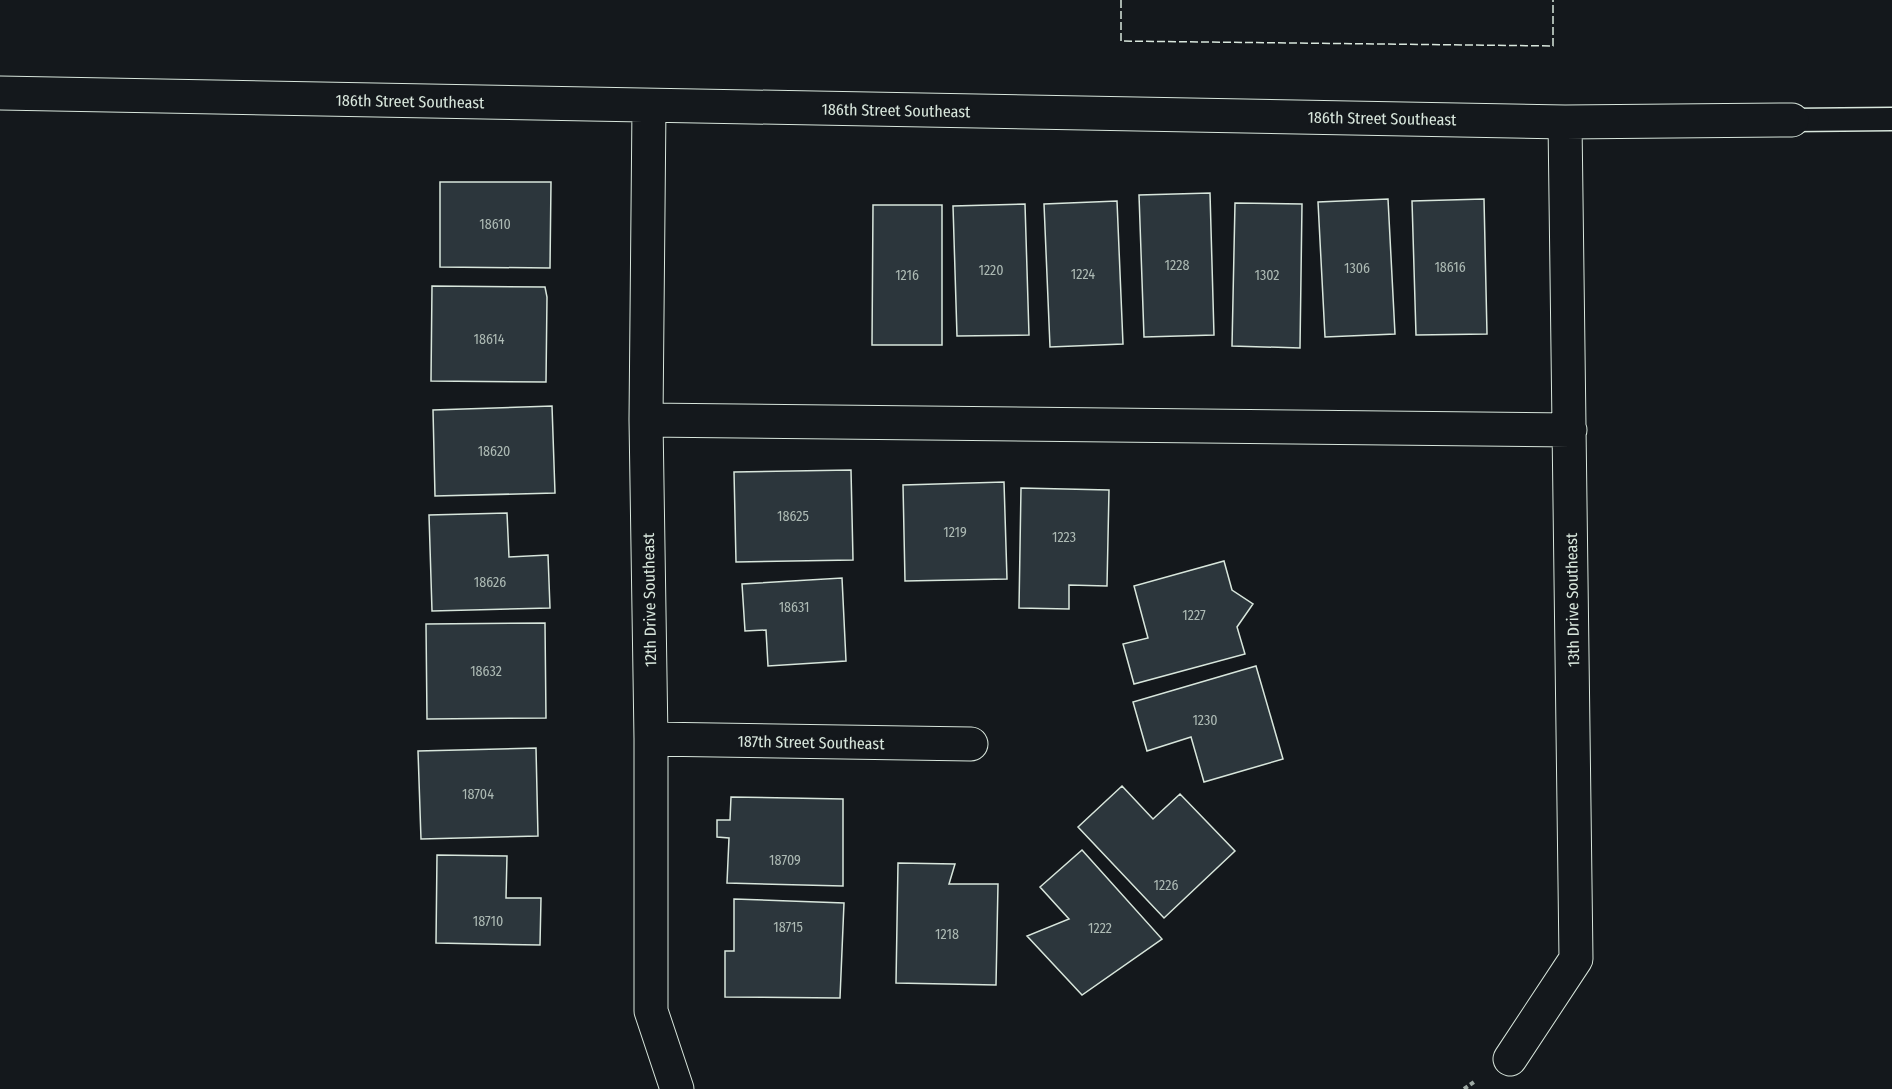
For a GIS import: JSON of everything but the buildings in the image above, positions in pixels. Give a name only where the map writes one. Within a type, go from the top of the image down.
[{"type":"street","name":"186th Street Southeast","points":[[0,93],[1565,122],[1792,120]]},
{"type":"street","name":"12th Drive Southeast","points":[[649,106],[646,420],[651,739],[651,1011],[677,1089]]},
{"type":"street","name":"13th Drive Southeast","points":[[1510,1059],[1576,959],[1565,122]]},
{"type":"street","points":[[646,420],[1570,430]]},
{"type":"street","name":"187th Street Southeast","points":[[651,739],[971,744]]},
{"type":"lane","points":[[1792,120],[1892,119]]},
{"type":"fence","points":[[1121,0],[1121,41],[1553,46],[1553,0]]}]
